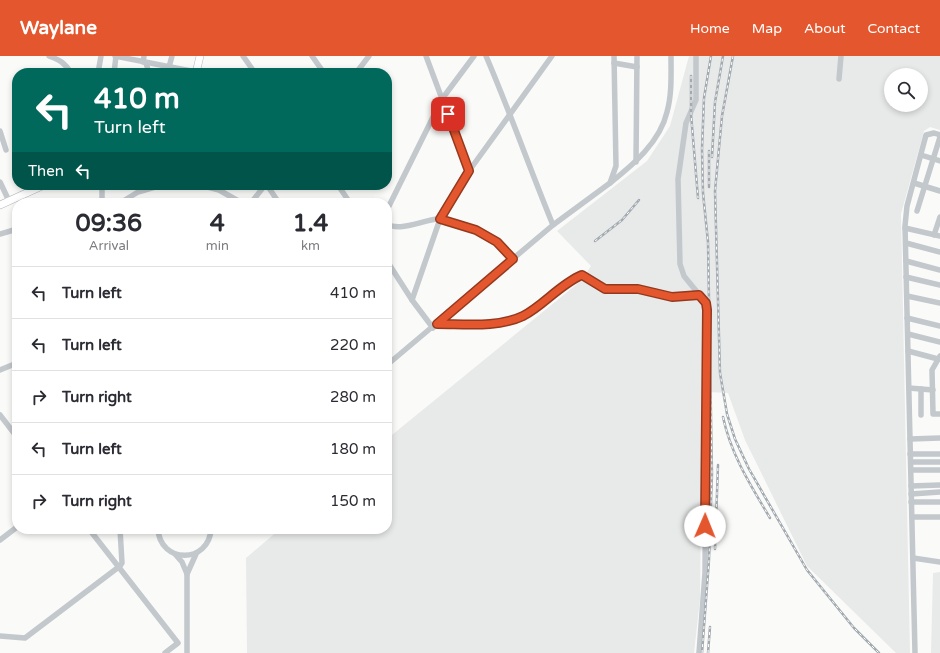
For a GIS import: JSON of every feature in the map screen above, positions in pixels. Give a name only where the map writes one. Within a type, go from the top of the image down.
[{"type":"main road","points":[[197,68],[200,56]]},
{"type":"main road","points":[[16,198],[33,190]]},
{"type":"main road","points":[[0,205],[12,200]]},
{"type":"street","points":[[49,56],[66,64],[68,68]]},
{"type":"street","points":[[99,68],[101,56]]},
{"type":"street","points":[[115,68],[116,56],[144,60],[174,68]]},
{"type":"street","points":[[169,67],[172,56]]},
{"type":"street","points":[[243,56],[251,68]]},
{"type":"street","points":[[312,56],[320,68]]},
{"type":"street","points":[[360,68],[369,56]]},
{"type":"street","points":[[426,56],[469,171]]},
{"type":"street","points":[[392,200],[442,99],[474,56]]},
{"type":"street","points":[[486,56],[510,113],[529,166],[553,225]]},
{"type":"street","points":[[412,300],[440,219],[469,171],[552,56]]},
{"type":"street","points":[[610,183],[616,166],[614,56]]},
{"type":"street","points":[[636,162],[637,56]]},
{"type":"street","points":[[392,362],[553,225],[636,162],[655,138],[667,113],[671,88],[671,56]]},
{"type":"street","points":[[696,56],[696,100],[686,123],[678,179],[678,208],[680,264],[684,276],[706,303],[707,310],[704,573],[699,653]]},
{"type":"street","points":[[839,79],[841,56]]},
{"type":"street","points":[[614,63],[637,67]]},
{"type":"street","points":[[0,131],[6,150]]},
{"type":"street","points":[[915,653],[905,228],[907,206],[926,135],[934,133],[940,136],[917,211]]},
{"type":"street","points":[[921,155],[940,161]]},
{"type":"street","points":[[0,182],[9,201]]},
{"type":"street","points":[[914,183],[940,191]]},
{"type":"street","points":[[128,198],[145,190]]},
{"type":"street","points":[[220,190],[234,198]]},
{"type":"street","points":[[255,198],[262,190]]},
{"type":"street","points":[[905,228],[937,236],[940,217]]},
{"type":"street","points":[[392,226],[399,228],[418,222],[440,219],[476,230],[497,242],[513,259]]},
{"type":"street","points":[[0,234],[12,230]]},
{"type":"street","points":[[906,243],[940,252]]},
{"type":"street","points":[[906,260],[940,270]]},
{"type":"street","points":[[392,269],[412,300],[435,326]]},
{"type":"street","points":[[435,326],[484,324],[512,320],[524,315],[582,275],[605,289],[638,289],[672,297],[699,295]]},
{"type":"street","points":[[906,277],[940,285]]},
{"type":"street","points":[[907,296],[940,303]]},
{"type":"street","points":[[907,318],[940,326]]},
{"type":"street","points":[[908,334],[940,342]]},
{"type":"street","points":[[908,351],[939,357],[938,365],[932,370],[933,414],[940,414]]},
{"type":"street","points":[[0,370],[12,365]]},
{"type":"street","points":[[909,388],[933,390]]},
{"type":"street","points":[[921,389],[921,415]]},
{"type":"street","points":[[0,415],[12,427]]},
{"type":"street","points":[[910,439],[940,438]]},
{"type":"street","points":[[910,454],[940,454]]},
{"type":"street","points":[[911,462],[940,462]]},
{"type":"street","points":[[911,470],[940,470]]},
{"type":"street","points":[[911,486],[940,485]]},
{"type":"street","points":[[911,494],[940,492]]},
{"type":"street","points":[[912,502],[940,502]]},
{"type":"street","points":[[912,518],[940,517]]},
{"type":"street","points":[[0,540],[12,531]]},
{"type":"street","points":[[93,534],[120,566],[123,574],[178,643]]},
{"type":"street","points":[[0,636],[25,638],[120,566],[122,563],[120,534]]},
{"type":"street","points":[[160,534],[163,545],[175,554],[182,562],[187,574],[187,653]]},
{"type":"street","points":[[187,574],[196,554],[207,543],[210,534]]},
{"type":"street","points":[[175,554],[183,556],[196,554]]},
{"type":"street","points":[[913,558],[940,562]]},
{"type":"street","points":[[165,653],[178,643],[187,643]]},
{"type":"shaded area","points":[[689,56],[940,56],[940,130],[930,127],[924,131],[901,214],[910,653],[896,653],[807,566],[745,440],[728,393],[708,392],[707,305],[703,304],[700,599],[694,653],[247,653],[246,558],[274,534],[392,534],[392,435],[582,280],[591,266],[557,231],[647,161],[670,126]]},
{"type":"shaded area","points":[[940,572],[940,653],[931,653],[933,573]]},
{"type":"railway","points":[[702,653],[709,560],[712,474],[708,242],[703,193],[702,149],[704,98],[711,56]]},
{"type":"railway","points":[[712,157],[715,102],[723,56]]},
{"type":"railway","points":[[733,56],[722,116],[715,191],[720,373],[727,414],[735,439],[749,469],[807,570],[854,628],[879,653]]},
{"type":"railway","points":[[691,76],[691,114],[698,198]]},
{"type":"railway","points":[[709,151],[709,187]]},
{"type":"railway","points":[[595,241],[622,220],[639,200]]},
{"type":"railway","points":[[723,417],[736,457],[770,518]]},
{"type":"railway","points":[[715,549],[718,465]]},
{"type":"railway","points":[[708,653],[710,627]]},
{"type":"route","points":[[448,114],[469,171],[440,219],[476,230],[497,242],[513,259],[437,324],[484,324],[512,320],[524,315],[574,278],[582,275],[605,289],[638,289],[672,297],[699,295],[706,303],[707,310],[705,526]]}]
